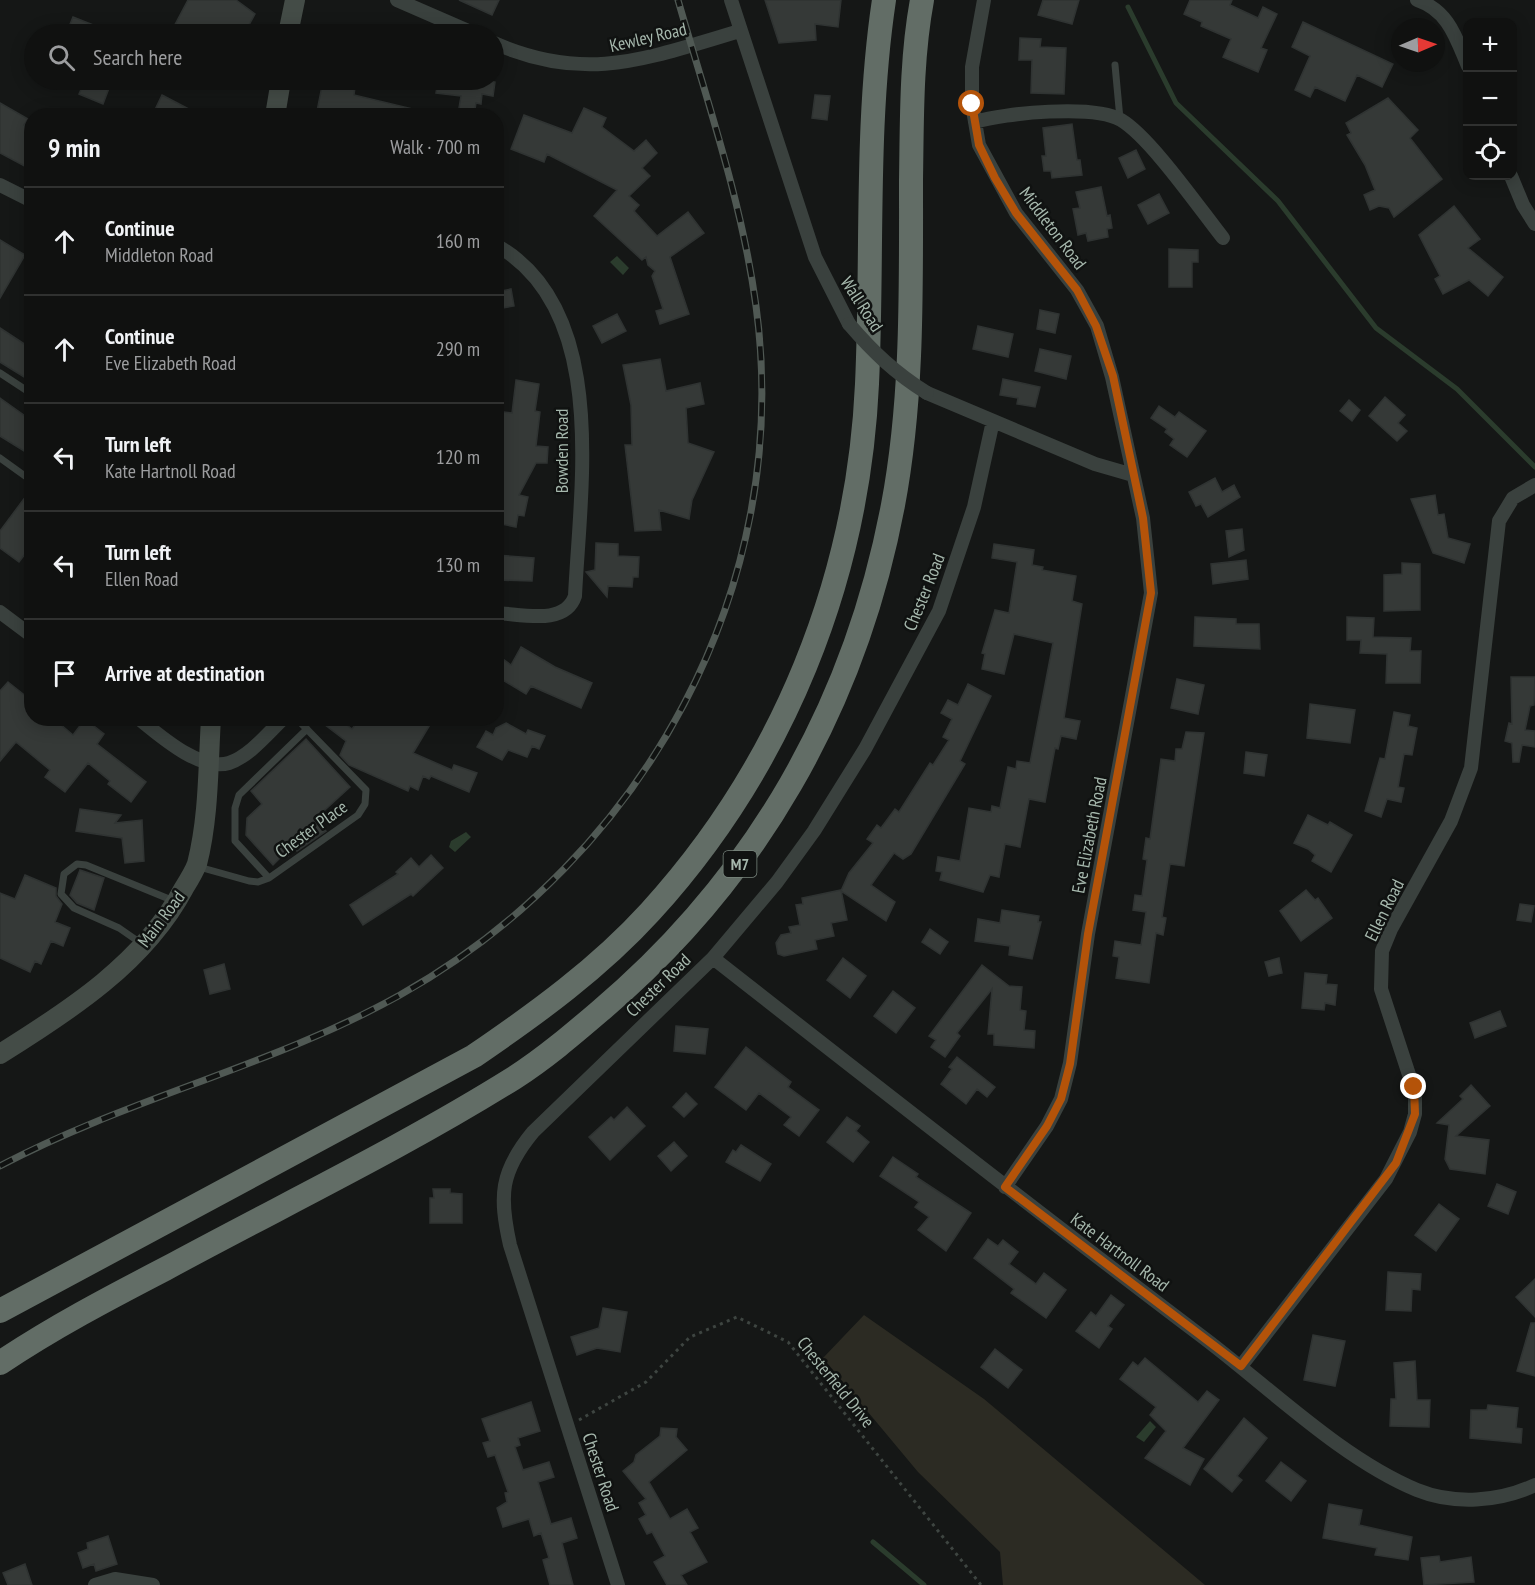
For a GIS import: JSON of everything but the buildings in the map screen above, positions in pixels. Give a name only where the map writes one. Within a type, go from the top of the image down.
[{"type":"highway","name":"M7","points":[[0,1311],[306,1149],[474,1056],[514,1029],[587,972],[650,912],[734,801],[783,719],[813,648],[836,583],[854,510],[867,386],[876,65],[884,0]]},
{"type":"highway","name":"M7","points":[[0,1363],[92,1308],[443,1120],[519,1075],[571,1036],[632,984],[697,917],[738,868],[783,800],[822,728],[851,661],[875,584],[893,505],[903,431],[910,329],[912,115],[922,0]]},
{"type":"main road","points":[[290,24],[295,0]]},
{"type":"main road","points":[[276,108],[279,90]]},
{"type":"main road","name":"Main Road","points":[[0,1054],[60,1016],[113,973],[143,945],[177,902],[196,866],[205,819],[211,726]]},
{"type":"street","points":[[397,0],[452,24]]},
{"type":"street","name":"Wall Road","points":[[731,0],[815,257],[849,324],[874,354],[897,374],[927,393],[1095,464],[1133,475]]},
{"type":"street","name":"Middleton Road","points":[[984,0],[972,67],[975,122],[979,145],[1016,213],[1077,290],[1096,326],[1113,376],[1133,475]]},
{"type":"street","points":[[1417,0],[1442,13],[1453,29],[1463,55]]},
{"type":"street","name":"Kewley Road","points":[[504,48],[518,54],[549,62],[591,66],[638,61],[740,31]]},
{"type":"street","points":[[975,122],[1020,112],[1097,114],[1120,119],[1155,154],[1223,238]]},
{"type":"street","points":[[1513,180],[1523,205],[1535,224]]},
{"type":"street","points":[[0,185],[24,197]]},
{"type":"street","name":"Bowden Road","points":[[504,251],[524,265],[539,282],[565,329],[577,379],[582,438],[575,596],[572,606],[564,613],[553,615],[504,613]]},
{"type":"street","name":"Chester Road","points":[[618,1585],[510,1245],[502,1200],[504,1180],[521,1146],[533,1132],[713,958],[765,897],[814,831],[865,749],[939,611],[974,507],[993,421]]},
{"type":"street","name":"Eve Elizabeth Road","points":[[1005,1187],[1047,1126],[1061,1099],[1070,1064],[1088,934],[1151,593],[1146,538],[1133,475]]},
{"type":"street","name":"Ellen Road","points":[[1241,1366],[1386,1179],[1410,1132],[1415,1114],[1415,1093],[1381,989],[1382,951],[1390,929],[1451,820],[1471,768],[1499,521],[1513,498],[1535,485]]},
{"type":"street","points":[[0,612],[24,630]]},
{"type":"street","points":[[148,726],[180,751],[209,762],[227,764],[243,754],[275,726]]},
{"type":"street","name":"Kate Hartnoll Road","points":[[713,958],[1005,1187],[1241,1366],[1303,1417],[1390,1478],[1420,1491],[1455,1499],[1482,1499],[1518,1492],[1535,1485]]},
{"type":"street","points":[[95,1585],[115,1579],[153,1585]]},
{"type":"lane","points":[[1115,65],[1120,119]]},
{"type":"lane","points":[[0,374],[24,389]]},
{"type":"lane","points":[[0,458],[24,475]]},
{"type":"lane","name":"Chester Place","points":[[196,866],[258,882],[269,878],[358,815],[365,804],[366,789],[304,726]]},
{"type":"lane","points":[[269,878],[235,841],[235,808],[239,795],[307,729]]},
{"type":"lane","points":[[143,945],[119,928],[68,904],[61,894],[64,874],[77,864],[86,865],[177,902]]},
{"type":"path","name":"Chesterfield Drive","points":[[568,1427],[646,1382],[690,1337],[737,1317],[788,1342],[981,1585]]},
{"type":"shaded area","points":[[617,256],[629,268],[623,275],[610,262]]},
{"type":"shaded area","points":[[466,832],[471,837],[455,852],[449,847],[451,841]]},
{"type":"shaded area","points":[[864,1315],[984,1399],[1205,1585],[1003,1585],[1000,1552],[918,1472],[823,1358]]},
{"type":"shaded area","points":[[1150,1421],[1156,1427],[1144,1442],[1136,1437]]},
{"type":"waterway","points":[[1128,7],[1176,103],[1278,201],[1376,328],[1457,389],[1535,467]]},
{"type":"waterway","points":[[873,1542],[924,1585]]},
{"type":"railway","points":[[0,1166],[99,1121],[302,1042],[352,1020],[400,995],[487,938],[564,869],[630,791],[684,704],[724,611],[751,513],[762,411],[756,306],[750,267],[723,152],[678,0]]},
{"type":"route","points":[[972,104],[979,145],[995,178],[1016,213],[1077,290],[1096,326],[1113,376],[1143,518],[1151,593],[1146,632],[1088,934],[1070,1064],[1061,1099],[1047,1126],[1005,1187],[1241,1366],[1396,1163],[1403,1151],[1415,1114],[1414,1087]]}]
